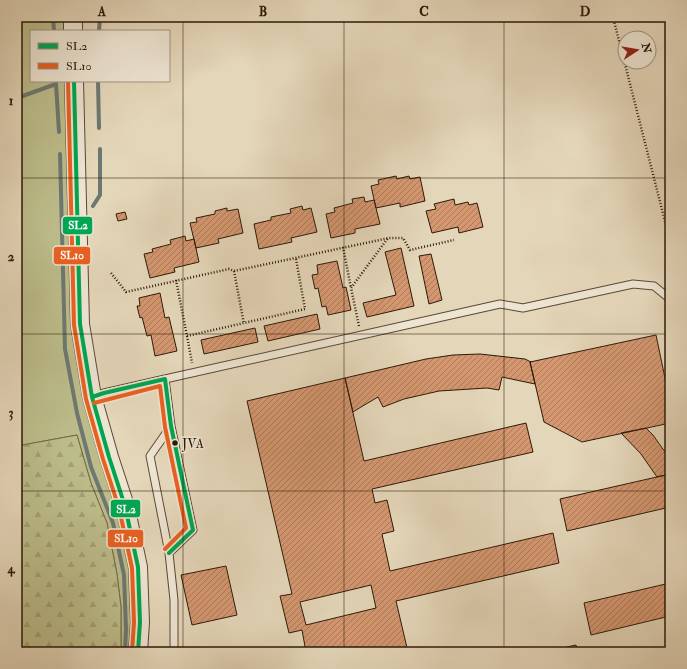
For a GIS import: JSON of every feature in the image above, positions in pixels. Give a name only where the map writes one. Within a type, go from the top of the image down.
[{"type":"street","points":[[73,17],[73,30]]},
{"type":"street","points":[[74,82],[80,324],[92,397],[125,506],[138,567],[140,622],[138,652]]},
{"type":"lane","points":[[92,397],[104,393],[500,304],[523,308],[632,284],[654,286],[670,299]]},
{"type":"lane","points":[[165,380],[171,426],[193,530],[169,553]]},
{"type":"lane","points":[[171,426],[150,456],[169,553],[174,600],[174,652]]},
{"type":"path","points":[[613,17],[670,241]]},
{"type":"path","points":[[111,273],[126,292],[229,269],[234,271],[296,259],[343,247],[388,238],[403,238],[410,250],[454,240]]},
{"type":"path","points":[[351,288],[388,238]]},
{"type":"path","points":[[343,247],[360,335]]},
{"type":"path","points":[[187,336],[305,310],[296,259]]},
{"type":"path","points":[[234,271],[244,324]]},
{"type":"path","points":[[176,280],[194,373]]},
{"type":"green space","points":[[17,17],[64,17],[65,30],[30,30],[30,82],[66,82],[74,298],[131,562],[134,652],[121,652],[121,607],[117,574],[107,523],[91,483],[77,435],[17,446]]},
{"type":"green space","points":[[77,435],[91,483],[107,523],[117,574],[121,607],[121,652],[17,652],[17,446]]},
{"type":"building","points":[[396,176],[397,179],[409,176],[410,179],[420,177],[425,201],[400,207],[400,203],[376,208],[371,186],[379,184],[378,180]]},
{"type":"building","points":[[364,197],[365,202],[374,200],[380,224],[355,229],[355,233],[331,238],[326,214],[335,212],[334,208],[353,203],[352,199]]},
{"type":"building","points":[[454,199],[455,205],[468,202],[469,205],[477,203],[483,227],[459,233],[458,227],[432,233],[426,211],[436,209],[434,204]]},
{"type":"building","points":[[302,206],[303,210],[311,208],[317,232],[291,238],[292,242],[259,249],[254,224],[271,220],[271,217],[291,213],[290,209]]},
{"type":"building","points":[[227,208],[227,211],[238,209],[243,233],[218,239],[219,243],[196,248],[190,223],[197,222],[196,218],[215,214],[215,211]]},
{"type":"building","points":[[125,212],[127,219],[118,221],[116,214]]},
{"type":"building","points":[[185,236],[186,241],[194,239],[199,262],[174,268],[175,272],[150,278],[144,254],[153,252],[152,249],[171,244],[170,240]]},
{"type":"building","points":[[401,248],[414,306],[367,317],[363,303],[396,295],[385,252]]},
{"type":"building","points":[[431,254],[442,300],[429,304],[419,256]]},
{"type":"building","points":[[337,261],[343,288],[346,287],[351,310],[328,315],[326,306],[322,307],[318,288],[315,289],[312,275],[318,274],[317,265]]},
{"type":"building","points":[[160,293],[165,318],[169,317],[177,351],[155,356],[151,335],[147,336],[142,317],[140,318],[137,306],[140,306],[139,298]]},
{"type":"building","points":[[317,314],[320,329],[268,341],[264,326]]},
{"type":"building","points":[[255,328],[258,342],[204,354],[201,340]]},
{"type":"building","points":[[656,335],[670,402],[670,423],[582,442],[544,422],[530,362]]},
{"type":"building","points":[[480,354],[525,359],[531,362],[535,384],[502,377],[499,390],[487,388],[439,391],[404,399],[383,407],[378,397],[353,412],[345,378],[426,359],[453,355]]},
{"type":"building","points":[[345,378],[364,461],[526,423],[533,452],[372,489],[375,503],[387,500],[394,531],[382,534],[390,571],[553,533],[559,563],[396,601],[408,652],[386,652],[386,649],[374,652],[306,652],[302,630],[289,633],[280,596],[292,594],[247,401]],"holes":[[[371,585],[376,608],[306,625],[300,602]]]},
{"type":"building","points":[[646,428],[653,435],[670,459],[670,474],[657,477],[641,454],[621,433]]},
{"type":"building","points":[[670,474],[670,507],[567,531],[560,499]]},
{"type":"building","points":[[226,566],[237,615],[192,625],[181,575]]},
{"type":"building","points":[[670,583],[670,616],[591,635],[584,603]]},
{"type":"building","points":[[576,645],[578,652],[544,652]]},
{"type":"waterway","points":[[53,17],[54,30]]},
{"type":"waterway","points":[[99,30],[100,17]]},
{"type":"waterway","points":[[17,98],[56,84],[56,82]]},
{"type":"waterway","points":[[98,82],[99,128]]},
{"type":"waterway","points":[[56,84],[59,132]]},
{"type":"waterway","points":[[93,206],[100,195],[100,149]]},
{"type":"waterway","points":[[60,154],[65,349],[77,413],[91,467],[113,523],[124,575],[126,629],[125,652]]},
{"type":"transit line","name":"SL10","points":[[68,82],[74,325],[86,399],[119,508],[132,568],[134,622],[132,652]]},
{"type":"transit line","name":"SL2","points":[[74,82],[80,324],[92,397],[125,506],[138,567],[140,622],[138,652]]},
{"type":"transit line","name":"SL2","points":[[92,397],[165,379],[171,426],[193,530],[169,553]]},
{"type":"transit line","name":"SL10","points":[[94,403],[160,386],[165,427],[186,528],[165,549]]},
{"type":"place","name":"JVA","points":[[175,443]]}]
